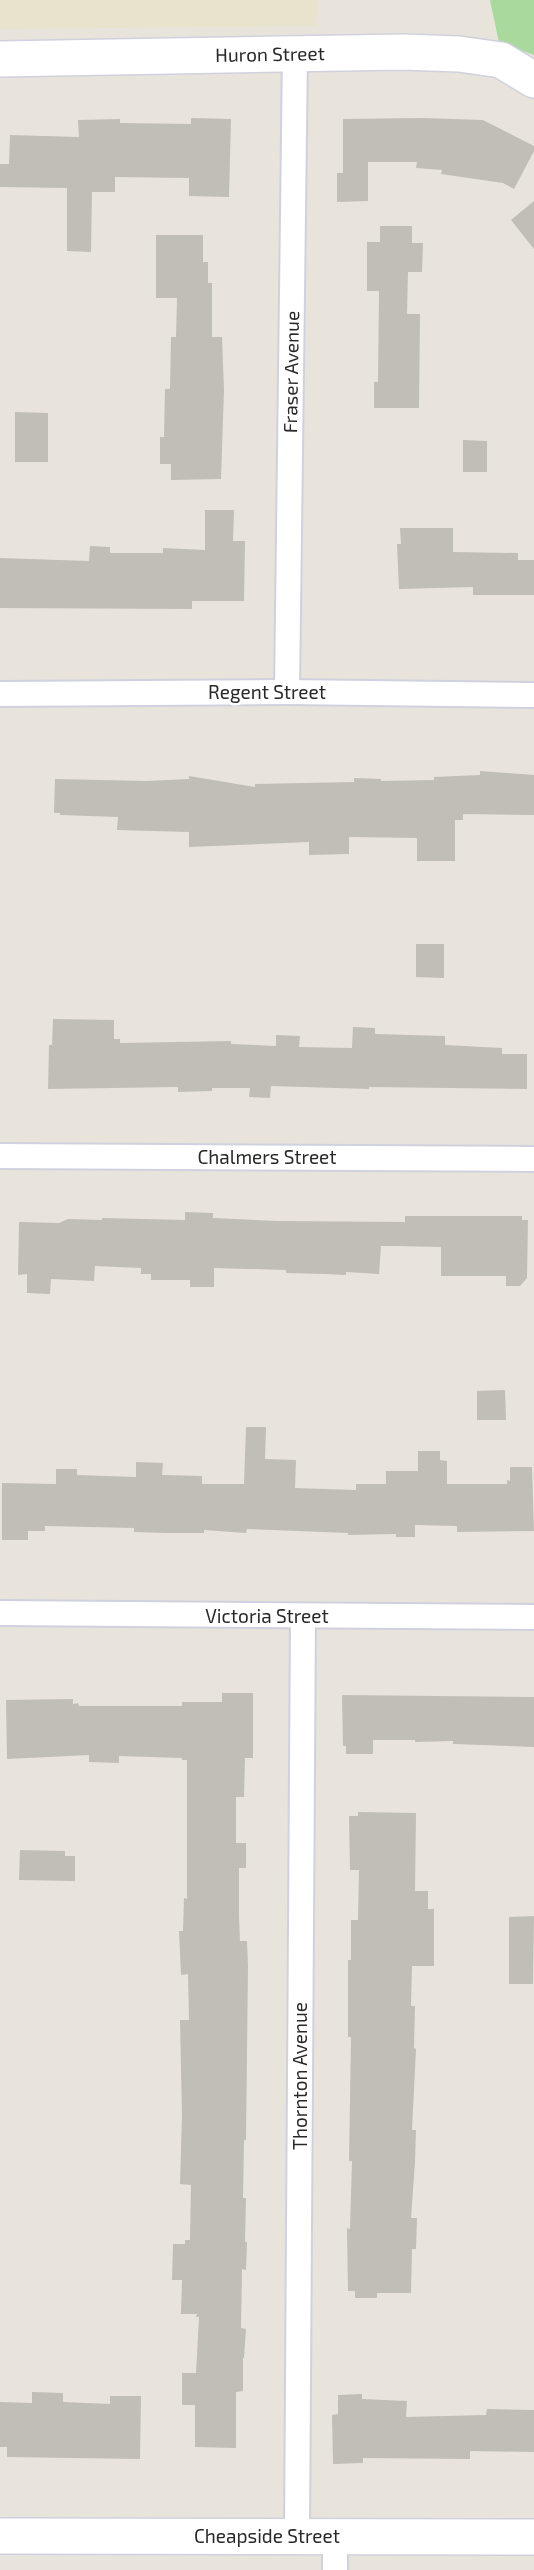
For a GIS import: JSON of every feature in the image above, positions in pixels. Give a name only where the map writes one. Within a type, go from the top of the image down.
[{"type":"street","name":"Huron Street","points":[[0,58],[403,52],[459,54],[501,60],[534,80]]},
{"type":"street","name":"Fraser Avenue","points":[[287,692],[295,53]]},
{"type":"street","name":"Regent Street","points":[[0,694],[287,692],[534,695]]},
{"type":"street","name":"Chalmers Street","points":[[0,1156],[534,1158]]},
{"type":"street","name":"Victoria Street","points":[[0,1613],[534,1617]]},
{"type":"street","name":"Thornton Avenue","points":[[297,2536],[303,1616]]},
{"type":"street","name":"Cheapside Street","points":[[0,2536],[297,2536],[335,2553],[534,2537]]},
{"type":"shaded area","points":[[0,0],[317,0],[316,26],[0,29]]},
{"type":"green space","points":[[490,0],[534,0],[534,55],[499,43]]},
{"type":"building","points":[[191,118],[231,119],[229,197],[189,196],[189,178],[115,177],[115,192],[92,192],[91,252],[67,251],[67,188],[0,187],[0,164],[9,164],[10,135],[79,137],[78,120],[120,119],[120,123],[191,124]]},
{"type":"building","points":[[343,119],[483,120],[534,146],[534,151],[514,189],[503,183],[441,174],[442,170],[416,168],[417,162],[368,162],[368,201],[337,202],[337,173],[343,173]]},
{"type":"building","points":[[534,201],[534,249],[511,220]]},
{"type":"building","points":[[380,226],[412,226],[412,243],[423,243],[422,272],[408,272],[407,314],[420,314],[419,408],[374,408],[374,382],[378,382],[379,291],[367,291],[367,242],[380,242]]},
{"type":"building","points":[[156,235],[203,235],[203,262],[208,262],[208,283],[212,283],[212,337],[222,337],[224,390],[221,479],[171,480],[171,464],[160,464],[160,437],[164,437],[165,389],[170,389],[171,337],[176,337],[177,298],[156,298]]},
{"type":"building","points":[[15,412],[48,413],[48,462],[15,462]]},
{"type":"building","points":[[463,440],[487,441],[487,472],[463,472]]},
{"type":"building","points":[[205,510],[234,510],[233,541],[245,541],[244,601],[192,601],[192,609],[0,608],[0,558],[89,561],[90,546],[110,547],[110,553],[163,553],[163,548],[205,550]]},
{"type":"building","points":[[400,528],[453,528],[453,552],[518,553],[518,560],[534,560],[534,595],[473,595],[473,587],[399,589],[397,544],[401,544]]},
{"type":"building","points":[[480,771],[534,775],[534,815],[463,814],[463,820],[455,820],[455,861],[417,861],[417,838],[349,837],[349,854],[309,855],[309,842],[189,847],[189,832],[117,830],[118,817],[54,813],[55,779],[146,781],[189,779],[189,776],[255,787],[255,784],[354,782],[354,778],[381,781],[434,780],[434,777],[480,775]]},
{"type":"building","points":[[416,944],[444,944],[444,978],[416,977]]},
{"type":"building","points":[[53,1019],[114,1020],[114,1039],[120,1039],[120,1043],[231,1041],[231,1044],[276,1046],[276,1035],[300,1036],[299,1047],[352,1048],[353,1027],[375,1028],[375,1034],[445,1036],[445,1045],[502,1048],[502,1054],[527,1054],[527,1089],[271,1086],[270,1098],[249,1097],[250,1088],[212,1088],[212,1091],[178,1092],[178,1087],[48,1089],[49,1045],[52,1045]]},
{"type":"building","points":[[185,1212],[213,1213],[213,1218],[277,1221],[405,1222],[405,1216],[522,1216],[522,1220],[528,1220],[527,1278],[520,1286],[506,1286],[506,1276],[441,1276],[441,1247],[394,1246],[381,1246],[379,1274],[286,1273],[286,1270],[214,1268],[214,1287],[190,1287],[190,1280],[151,1280],[151,1274],[141,1274],[141,1268],[95,1266],[94,1281],[51,1279],[50,1294],[27,1293],[27,1274],[18,1275],[19,1222],[59,1223],[68,1219],[102,1218],[185,1220]]},
{"type":"building","points":[[505,1390],[506,1420],[477,1420],[477,1391]]},
{"type":"building","points":[[246,1427],[266,1427],[265,1459],[296,1460],[295,1488],[356,1490],[356,1484],[386,1484],[386,1471],[418,1471],[418,1451],[440,1451],[440,1460],[447,1461],[447,1484],[507,1484],[507,1480],[510,1481],[510,1467],[532,1467],[534,1531],[457,1532],[457,1526],[415,1525],[415,1537],[396,1537],[396,1534],[348,1535],[247,1529],[246,1533],[204,1530],[204,1533],[165,1533],[134,1532],[134,1528],[45,1526],[45,1531],[28,1531],[28,1540],[2,1540],[2,1483],[56,1484],[56,1469],[77,1469],[77,1475],[136,1477],[136,1462],[163,1463],[162,1475],[202,1476],[202,1484],[244,1484]]},
{"type":"building","points":[[222,1693],[253,1693],[253,1758],[245,1758],[244,1797],[236,1797],[236,1843],[246,1843],[246,1868],[239,1868],[239,1916],[240,1941],[247,1941],[248,1966],[243,2198],[246,2198],[247,2242],[246,2270],[242,2269],[241,2328],[246,2329],[243,2391],[236,2392],[236,2448],[195,2447],[195,2405],[182,2405],[182,2373],[196,2373],[199,2317],[196,2317],[197,2314],[181,2314],[182,2280],[172,2280],[173,2244],[185,2244],[185,2240],[190,2240],[191,2185],[180,2184],[180,2020],[189,2020],[188,1974],[181,1975],[179,1931],[183,1931],[184,1898],[187,1899],[187,1760],[119,1756],[119,1763],[89,1762],[89,1755],[7,1759],[6,1700],[73,1699],[73,1704],[78,1703],[79,1706],[182,1706],[182,1702],[222,1702]]},
{"type":"building","points":[[342,1695],[534,1697],[534,1747],[453,1744],[453,1741],[373,1740],[373,1754],[346,1754],[346,1746],[343,1746]]},
{"type":"building","points":[[358,1812],[416,1813],[415,1891],[428,1891],[428,1909],[434,1909],[434,1966],[412,1966],[411,2006],[415,2006],[416,2049],[412,2130],[416,2130],[411,2218],[417,2218],[416,2249],[412,2249],[411,2293],[377,2293],[377,2298],[355,2298],[355,2291],[348,2291],[347,2228],[350,2229],[352,2161],[349,2161],[351,2037],[348,2037],[348,1960],[351,1960],[351,1920],[358,1920],[359,1870],[350,1870],[349,1816],[358,1816]]},
{"type":"building","points":[[20,1850],[65,1851],[65,1856],[75,1856],[75,1881],[19,1880]]},
{"type":"building","points":[[534,1916],[533,1984],[509,1984],[509,1917]]},
{"type":"building","points":[[32,2392],[63,2393],[63,2402],[110,2404],[110,2396],[141,2396],[140,2459],[7,2457],[7,2447],[0,2447],[0,2402],[32,2403]]},
{"type":"building","points":[[362,2394],[362,2399],[407,2401],[406,2417],[486,2415],[487,2409],[534,2410],[534,2452],[470,2451],[470,2459],[363,2458],[363,2463],[333,2464],[332,2415],[338,2414],[338,2395]]}]
